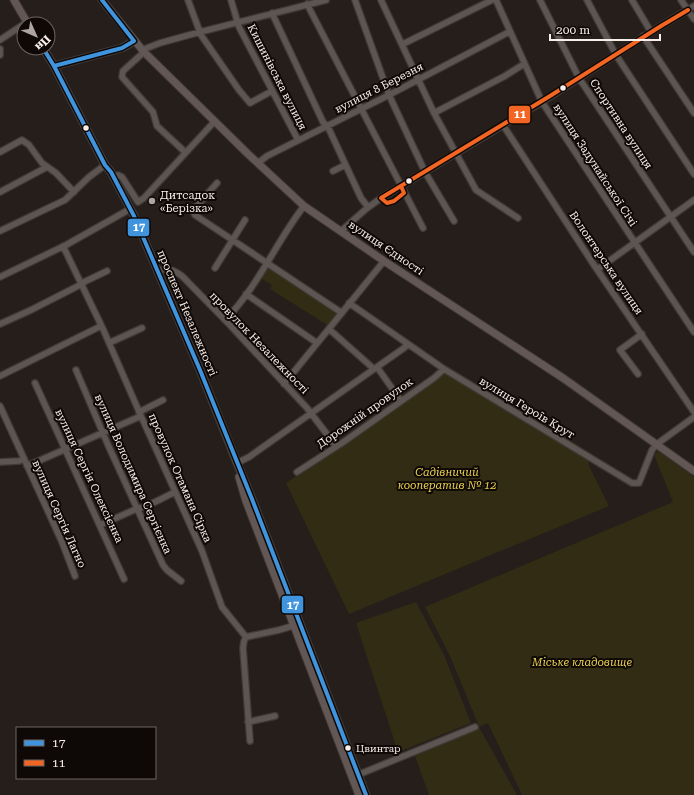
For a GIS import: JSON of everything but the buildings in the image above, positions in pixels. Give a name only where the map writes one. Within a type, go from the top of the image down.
[{"type":"main road","points":[[14,0],[22,16]]},
{"type":"main road","name":"вулиця Єдності","points":[[102,0],[143,51],[214,122],[304,206],[384,261],[563,378],[694,471]]},
{"type":"main road","points":[[54,66],[122,48],[134,41]]},
{"type":"main road","name":"проспект Незалежності","points":[[48,56],[105,165],[130,209],[200,370],[355,776],[359,795]]},
{"type":"main road","name":"проспект Незалежності","points":[[355,776],[366,795]]},
{"type":"street","points":[[188,0],[201,35],[238,90],[250,103],[272,91]]},
{"type":"street","name":"Кишинівська вулиця","points":[[231,0],[239,27],[298,140]]},
{"type":"street","points":[[185,152],[157,126],[153,112],[122,77],[123,71],[143,51],[160,43],[326,0]]},
{"type":"street","points":[[355,0],[389,95],[425,172],[454,221]]},
{"type":"street","points":[[381,0],[434,113],[476,190],[518,218]]},
{"type":"street","points":[[402,44],[492,0]]},
{"type":"street","name":"вулиця Задунайської Січі","points":[[496,0],[509,32],[542,102],[694,332]]},
{"type":"street","name":"Спортивна вулиця","points":[[540,0],[578,78],[694,252]]},
{"type":"street","points":[[587,0],[616,55],[694,174]]},
{"type":"street","points":[[632,0],[651,32]]},
{"type":"street","points":[[681,0],[694,19]]},
{"type":"street","points":[[307,4],[423,228]]},
{"type":"street","points":[[341,231],[368,207],[542,102],[643,36],[694,6]]},
{"type":"street","points":[[272,13],[323,122],[361,198],[368,207]]},
{"type":"street","points":[[0,40],[16,30]]},
{"type":"street","name":"вулиця 8 Березня","points":[[258,163],[267,156],[419,80],[509,32]]},
{"type":"street","points":[[643,36],[694,113]]},
{"type":"street","points":[[434,113],[505,76],[524,64]]},
{"type":"street","points":[[113,177],[118,175],[122,177],[138,202],[144,198],[214,122]]},
{"type":"street","name":"Волонтерська вулиця","points":[[503,125],[552,201],[694,412]]},
{"type":"street","points":[[0,152],[22,140],[29,145],[42,163],[56,173],[74,192]]},
{"type":"street","points":[[0,231],[64,200],[89,177],[105,165]]},
{"type":"street","points":[[333,171],[345,165]]},
{"type":"street","points":[[0,192],[47,167]]},
{"type":"street","points":[[217,183],[193,211],[195,215],[342,313]]},
{"type":"street","points":[[598,269],[694,200]]},
{"type":"street","points":[[225,320],[268,263],[304,206]]},
{"type":"street","points":[[0,277],[64,246],[130,209]]},
{"type":"street","points":[[214,268],[245,220]]},
{"type":"street","name":"провулок Отамана Сірка","points":[[64,246],[202,551],[222,607],[246,637]]},
{"type":"street","points":[[284,384],[384,261]]},
{"type":"street","name":"провулок Незалежності","points":[[158,271],[166,269],[179,274],[225,320],[312,413],[336,446]]},
{"type":"street","points":[[0,324],[31,310],[107,271]]},
{"type":"street","points":[[246,294],[317,343]]},
{"type":"street","name":"вулиця Героїв Крут","points":[[349,304],[444,369],[632,483],[639,483],[652,450],[657,444]]},
{"type":"street","points":[[0,376],[101,326]]},
{"type":"street","points":[[109,343],[142,328]]},
{"type":"street","points":[[329,329],[375,368],[401,400]]},
{"type":"street","points":[[638,374],[620,350],[642,334]]},
{"type":"street","points":[[237,464],[312,413],[408,344]]},
{"type":"street","name":"Дорожній провулок","points":[[297,472],[444,369]]},
{"type":"street","name":"вулиця Володимира Сергієнка","points":[[76,370],[163,565],[181,581]]},
{"type":"street","name":"вулиця Сергія Олексієнка","points":[[35,383],[124,579]]},
{"type":"street","points":[[27,466],[103,432],[140,414],[163,400]]},
{"type":"street","name":"вулиця Сергія Лагно","points":[[0,406],[76,576]]},
{"type":"street","points":[[657,444],[694,417]]},
{"type":"street","name":"вулиця Сергія Лагно","points":[[0,462],[19,461],[24,459]]},
{"type":"street","points":[[100,525],[153,504],[175,492]]},
{"type":"street","points":[[250,741],[243,648],[244,641],[246,637],[279,630],[297,624]]},
{"type":"street","points":[[248,722],[275,716]]},
{"type":"street","points":[[355,776],[475,727]]},
{"type":"green space","points":[[267,267],[340,313],[329,326],[270,289],[272,285],[259,277]]},
{"type":"green space","name":"Садівничий кооператив № 12","points":[[443,373],[588,459],[589,466],[609,506],[349,614],[286,483]]},
{"type":"green space","name":"Міське кладовище","points":[[658,451],[694,477],[694,795],[522,795],[488,723],[479,727],[517,795],[429,795],[415,756],[479,726],[450,656],[425,607],[673,502],[654,455]]},
{"type":"green space","points":[[416,602],[444,655],[471,723],[398,752],[356,623]]},
{"type":"transit line","name":"17","points":[[54,66],[122,48],[134,41],[102,0]]},
{"type":"transit line","name":"11","points":[[401,186],[404,193],[394,201],[387,203],[381,198],[550,96],[688,10]]},
{"type":"transit line","name":"17","points":[[48,56],[105,165],[111,172],[134,216],[200,370],[252,499],[366,795]]},
{"type":"place","name":"Дитсадок «Берізка»","points":[[152,201]]},
{"type":"place","name":"Цвинтар","points":[[348,748]]}]
